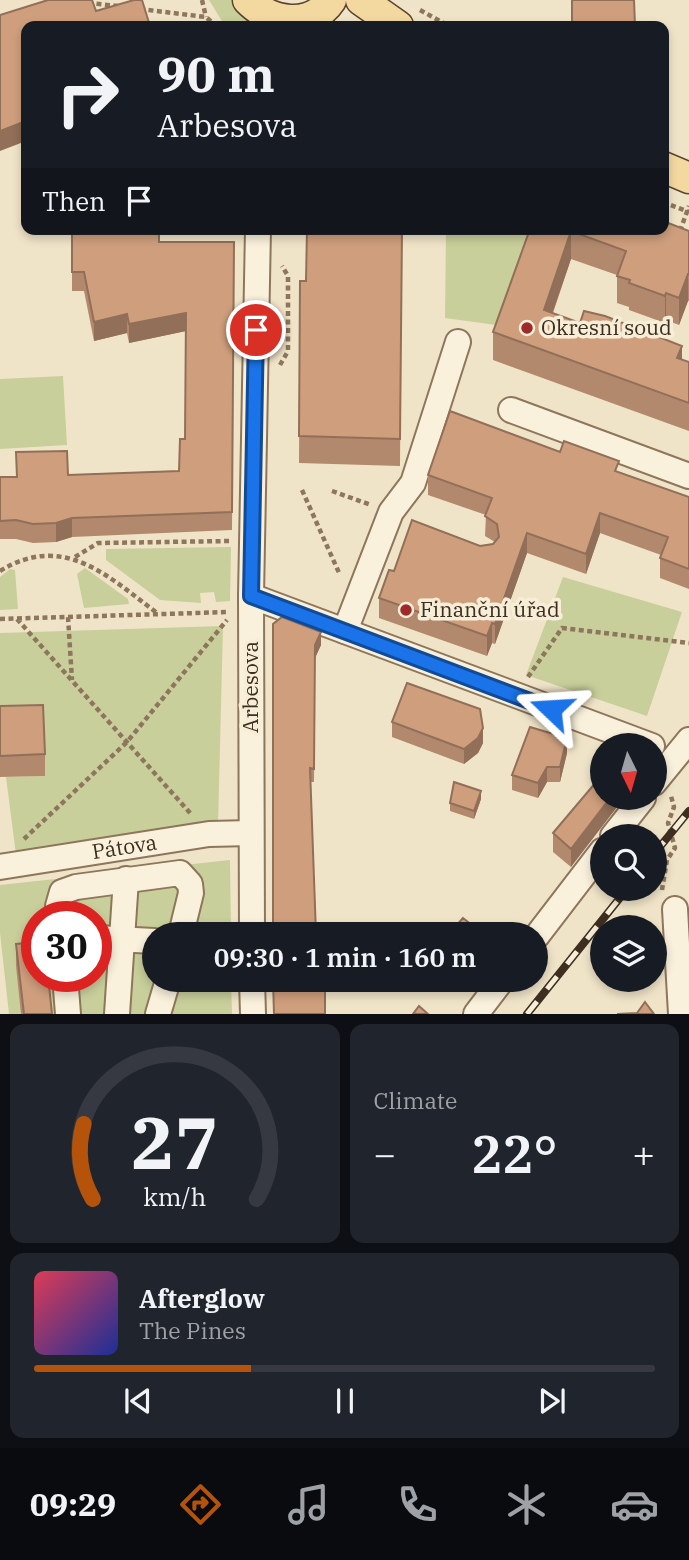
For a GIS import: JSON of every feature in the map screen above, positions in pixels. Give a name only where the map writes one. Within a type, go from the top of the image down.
[{"type":"main road","points":[[248,0],[272,21]]},
{"type":"main road","points":[[361,0],[406,16]]},
{"type":"main road","points":[[284,21],[323,15]]},
{"type":"main road","points":[[669,170],[689,178]]},
{"type":"street","name":"Arbesova","points":[[252,922],[251,596],[258,235]]},
{"type":"street","points":[[345,631],[391,512],[413,483],[458,342]]},
{"type":"street","points":[[511,410],[689,476]]},
{"type":"street","points":[[391,512],[415,522]]},
{"type":"street","points":[[251,596],[604,733]]},
{"type":"street","points":[[622,824],[634,810]]},
{"type":"street","name":"Pátova","points":[[0,867],[209,834],[251,833]]},
{"type":"street","points":[[548,922],[590,867]]},
{"type":"street","points":[[59,901],[62,892],[76,887],[180,873],[187,880],[191,893],[184,922]]},
{"type":"street","points":[[117,1014],[126,879]]},
{"type":"street","points":[[675,909],[681,1014]]},
{"type":"street","points":[[112,939],[142,940]]},
{"type":"street","points":[[66,992],[68,1014]]},
{"type":"street","points":[[158,1014],[164,992]]},
{"type":"street","points":[[252,992],[253,1014]]},
{"type":"street","points":[[476,1014],[493,992]]},
{"type":"path","points":[[202,0],[206,17],[210,21]]},
{"type":"path","points":[[76,7],[89,3],[206,17]]},
{"type":"path","points":[[406,16],[428,21]]},
{"type":"path","points":[[669,204],[688,210],[679,234]]},
{"type":"path","points":[[302,490],[354,604]]},
{"type":"path","points":[[332,491],[391,512]]},
{"type":"path","points":[[75,557],[98,543],[234,541]]},
{"type":"path","points":[[0,571],[16,561],[32,557],[75,557],[104,573],[158,614]]},
{"type":"path","points":[[0,620],[234,612],[127,742],[20,843]]},
{"type":"path","points":[[68,617],[72,681]]},
{"type":"path","points":[[17,619],[209,834]]},
{"type":"path","points":[[525,682],[562,628],[689,643]]},
{"type":"path","points":[[667,768],[674,807],[668,822],[675,848],[667,860],[662,889],[675,909]]},
{"type":"green space","points":[[209,0],[233,0],[257,21],[222,21]]},
{"type":"green space","points":[[446,235],[530,235],[496,325],[445,318]]},
{"type":"green space","points":[[63,376],[67,445],[0,449],[0,379]]},
{"type":"green space","points":[[231,547],[230,601],[216,602],[214,592],[200,593],[201,603],[160,600],[106,560],[106,549]]},
{"type":"green space","points":[[85,568],[128,599],[129,604],[84,608],[77,574]]},
{"type":"green space","points":[[10,569],[15,570],[18,609],[0,610],[0,577]]},
{"type":"green space","points":[[563,577],[682,612],[647,716],[526,675]]},
{"type":"green space","points":[[223,626],[218,826],[16,855],[6,777],[45,776],[0,728],[0,633]]},
{"type":"green space","points":[[230,860],[231,922],[142,922],[142,992],[231,992],[232,1014],[9,1014],[0,933],[0,885]]},
{"type":"building","points":[[48,0],[92,0],[96,11],[142,0],[148,21],[21,21],[21,123],[0,131],[0,15]]},
{"type":"building","points":[[572,0],[634,0],[635,21],[572,21]]},
{"type":"building","points":[[669,223],[689,231],[689,274],[679,298],[666,293],[665,296],[617,276],[626,251],[582,235],[669,235]]},
{"type":"building","points":[[72,235],[159,235],[159,242],[234,242],[232,512],[72,518],[56,523],[33,524],[16,520],[0,521],[0,477],[17,477],[16,452],[67,451],[68,475],[179,471],[180,439],[185,439],[186,313],[129,324],[127,314],[94,322],[84,272],[72,272]]},
{"type":"building","points":[[307,235],[402,235],[400,439],[299,436],[300,281],[306,281]]},
{"type":"building","points":[[528,235],[570,235],[544,310],[580,323],[584,311],[605,316],[682,346],[677,358],[689,362],[689,403],[493,332]]},
{"type":"building","points":[[450,411],[560,452],[564,441],[619,461],[615,471],[689,497],[689,569],[660,558],[668,537],[600,513],[586,554],[527,533],[495,624],[492,623],[487,636],[379,598],[389,570],[394,571],[412,520],[480,546],[493,544],[499,537],[497,524],[485,516],[492,498],[428,475]]},
{"type":"building","points":[[282,617],[321,632],[315,645],[314,769],[310,768],[316,922],[273,922],[273,624]]},
{"type":"building","points":[[407,683],[480,709],[483,728],[478,738],[464,749],[392,722]]},
{"type":"building","points":[[43,705],[45,754],[0,756],[0,706]]},
{"type":"building","points":[[530,727],[567,738],[560,767],[547,767],[538,783],[512,775]]},
{"type":"building","points":[[454,782],[481,791],[474,811],[450,803]]},
{"type":"building","points":[[590,789],[590,810],[601,810],[571,849],[553,833]]},
{"type":"building","points":[[16,944],[21,944],[21,988]]},
{"type":"building","points":[[21,992],[50,992],[52,1014],[24,1014]]},
{"type":"building","points":[[273,992],[325,992],[325,1014],[274,1014]]},
{"type":"building","points":[[645,1002],[654,1014],[617,1014],[637,1013]]},
{"type":"building","points":[[419,1006],[428,1014],[413,1014]]},
{"type":"railway","points":[[667,838],[689,811]]},
{"type":"railway","points":[[527,1014],[617,901]]},
{"type":"place","name":"Okresní soud","points":[[527,328]]},
{"type":"place","name":"Finanční úřad","points":[[406,610]]},
{"type":"route","points":[[256,330],[251,596],[551,709]]}]
